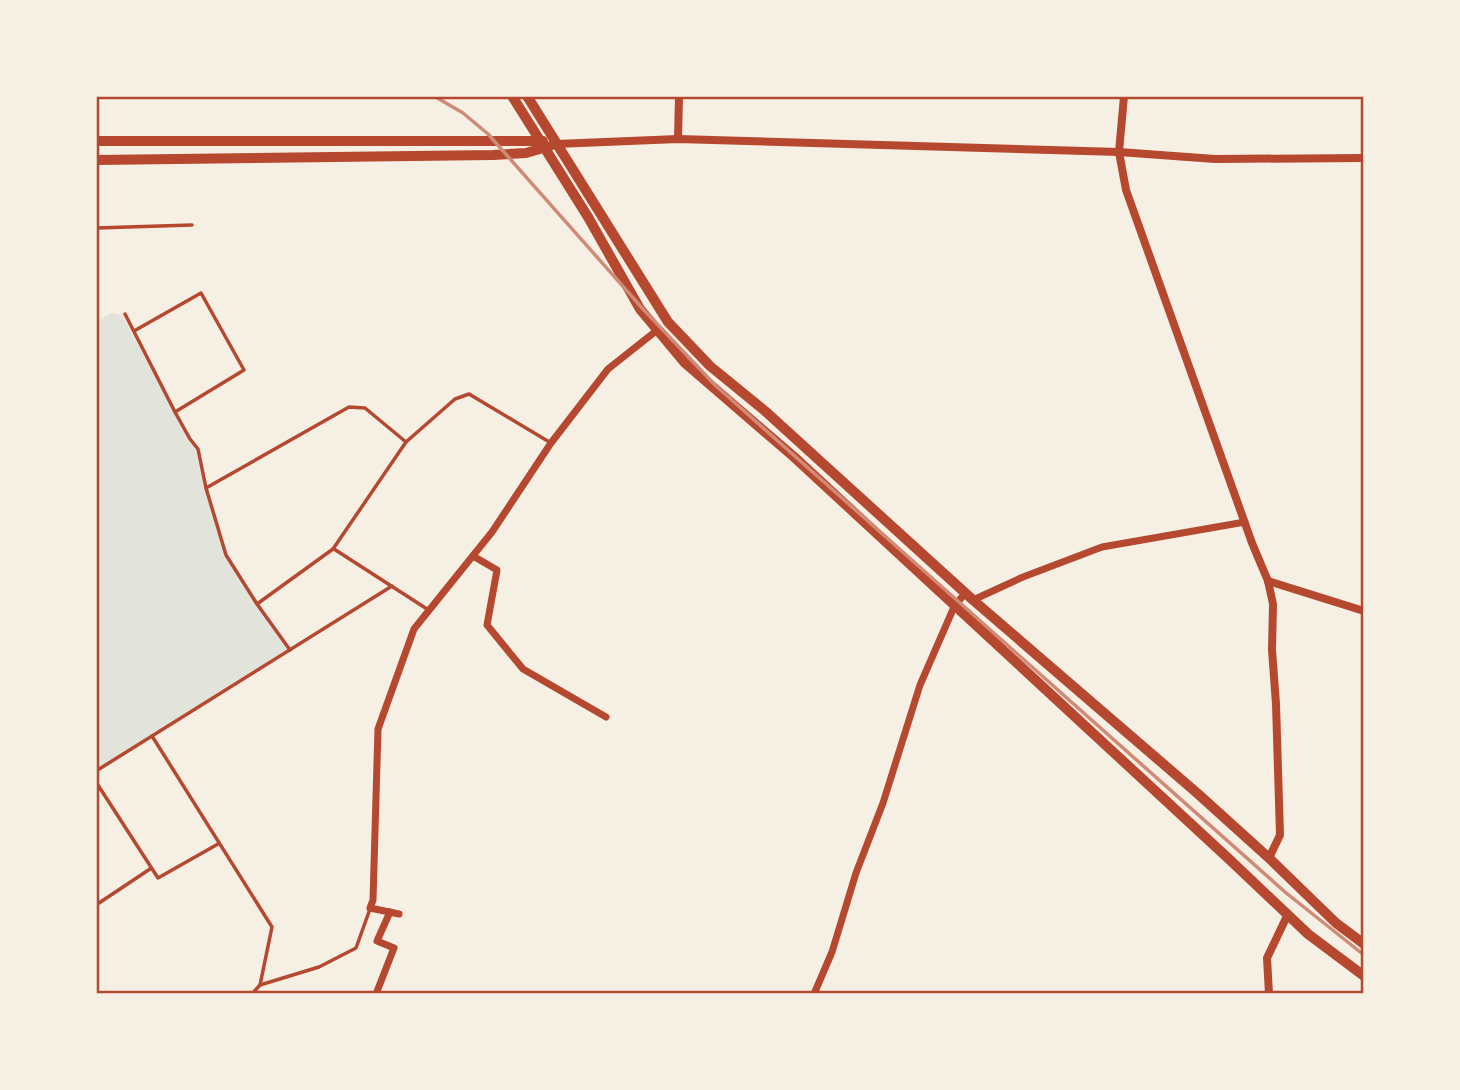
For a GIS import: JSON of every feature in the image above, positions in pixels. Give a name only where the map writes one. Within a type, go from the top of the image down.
[{"type":"main road","points":[[512,96],[640,309],[685,363],[793,456],[1230,860],[1287,916],[1364,976]]},
{"type":"main road","points":[[527,96],[668,322],[710,366],[765,411],[969,596],[1137,740],[1269,858],[1336,923],[1364,944]]},
{"type":"main road","points":[[96,141],[556,144]]},
{"type":"main road","points":[[96,160],[493,155],[526,153],[541,144]]},
{"type":"street","points":[[678,139],[680,96]]},
{"type":"street","points":[[1124,96],[1119,152],[1126,190],[1268,581],[1273,604],[1272,650],[1280,835],[1269,858]]},
{"type":"street","points":[[556,144],[678,139],[1119,152],[1215,159],[1364,158]]},
{"type":"street","points":[[376,994],[394,947],[377,941],[395,913],[370,908],[373,900],[378,729],[414,629],[492,532],[551,443],[608,369],[656,331]]},
{"type":"street","points":[[814,994],[832,952],[920,685],[954,607],[969,596],[1102,547],[1245,522]]},
{"type":"street","points":[[473,556],[497,570],[487,625],[516,661],[523,669],[606,717]]},
{"type":"street","points":[[1268,581],[1364,611]]},
{"type":"street","points":[[1269,994],[1267,958],[1287,916]]},
{"type":"lane","points":[[96,228],[192,225]]},
{"type":"lane","points":[[134,331],[201,293],[244,370],[175,412]]},
{"type":"lane","points":[[125,314],[175,412],[198,449],[206,488],[226,555],[290,650]]},
{"type":"lane","points":[[257,604],[333,549],[406,442],[455,399],[469,394],[551,443]]},
{"type":"lane","points":[[206,488],[349,407],[365,408],[406,442]]},
{"type":"lane","points":[[333,549],[429,611]]},
{"type":"lane","points":[[96,771],[392,586]]},
{"type":"lane","points":[[152,736],[272,928],[260,985]]},
{"type":"lane","points":[[96,782],[158,878],[218,844]]},
{"type":"lane","points":[[96,905],[150,869]]},
{"type":"lane","points":[[251,994],[260,985],[319,967],[356,948],[370,908]]},
{"type":"shaded area","points":[[112,313],[122,315],[198,449],[206,488],[226,555],[290,650],[96,771],[96,322]]},
{"type":"railway","points":[[434,96],[463,113],[488,134],[643,309],[715,385],[1285,892],[1364,955]]}]
